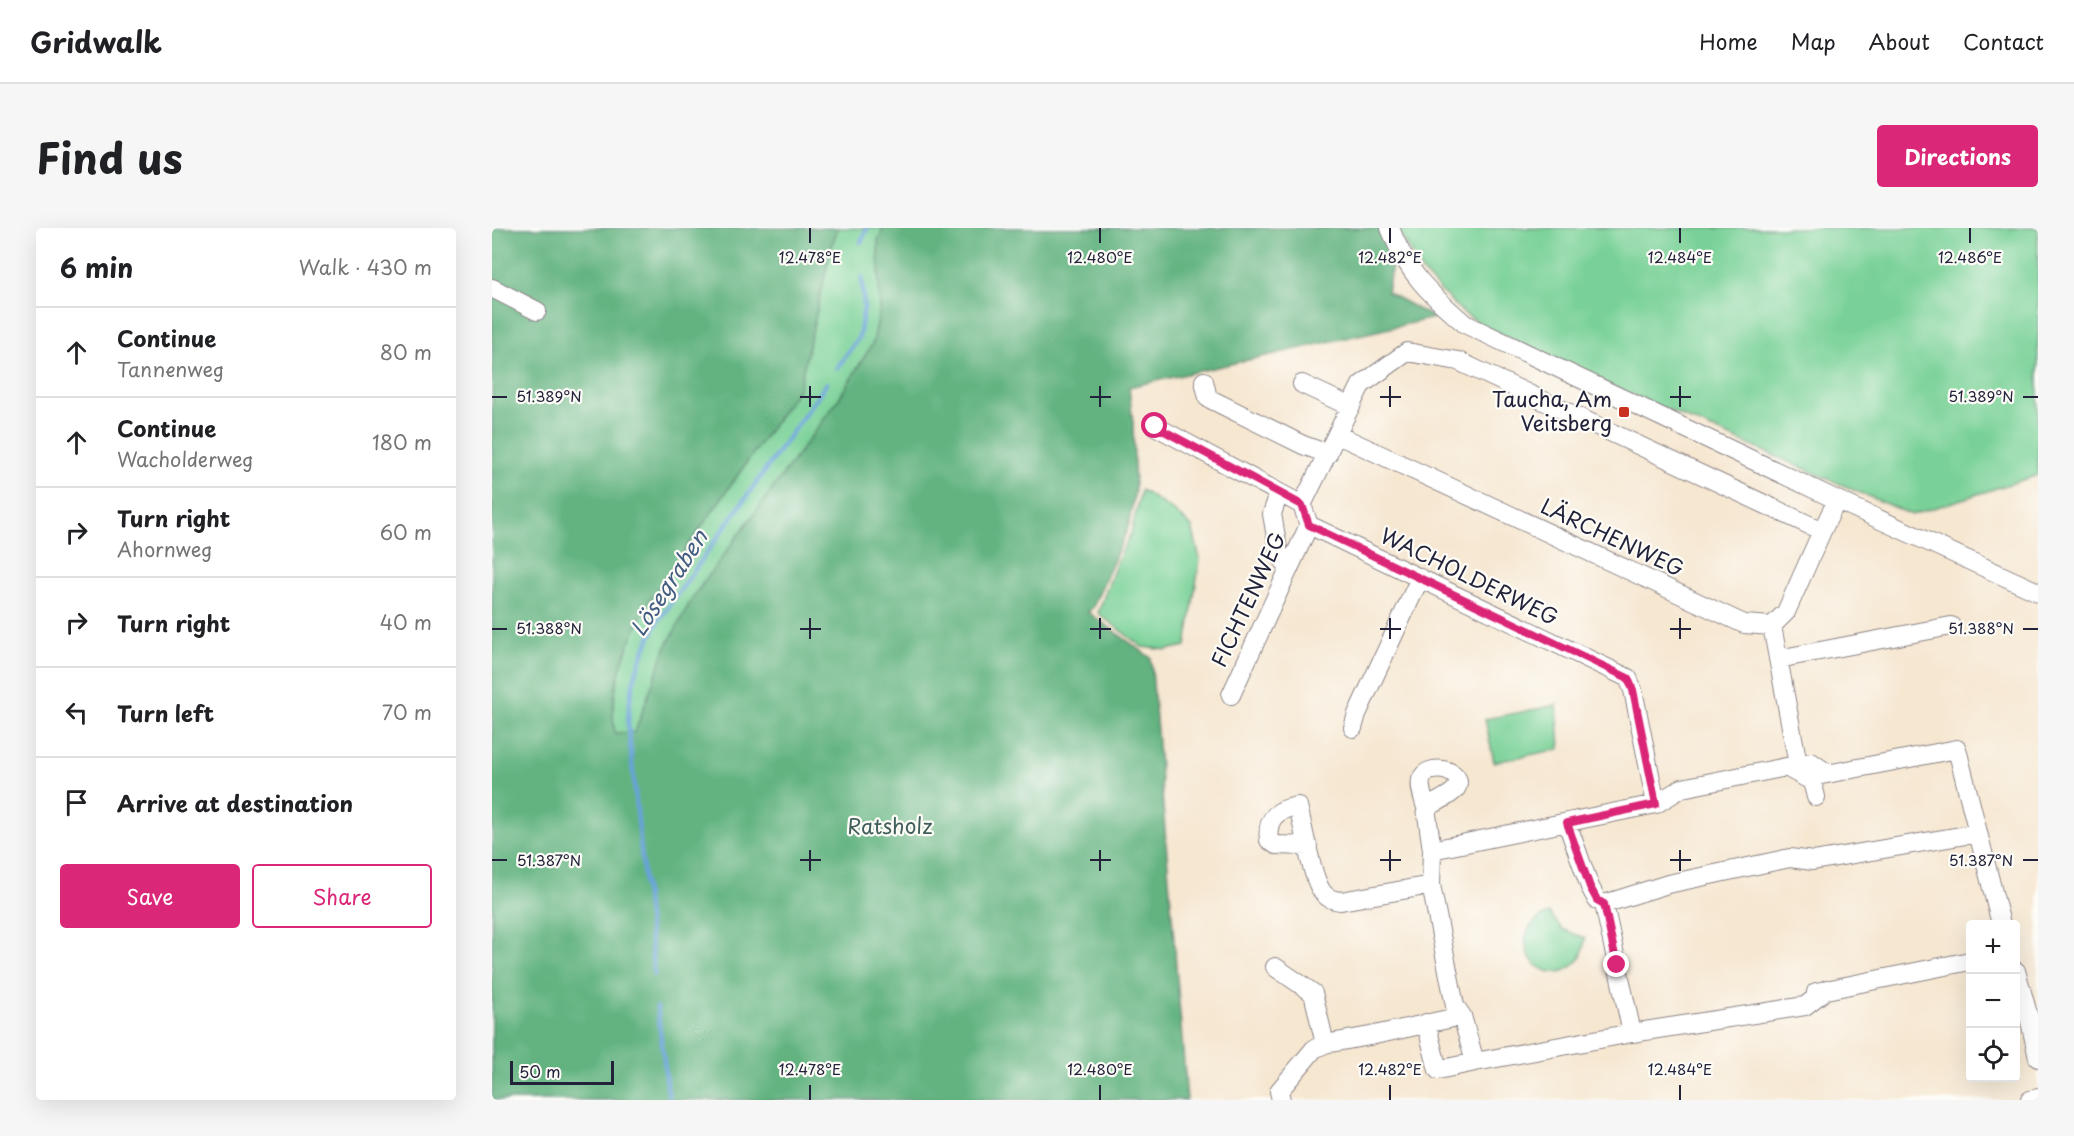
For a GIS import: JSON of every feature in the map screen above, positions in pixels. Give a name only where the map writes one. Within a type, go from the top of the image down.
[{"type":"street","points":[[1390,228],[1405,261],[1417,279],[1441,304],[1466,324],[1837,500],[2038,592]]},
{"type":"street","points":[[492,288],[537,311]]},
{"type":"street","points":[[1302,505],[1361,384],[1407,352],[1458,361],[1822,531]]},
{"type":"street","points":[[1204,381],[1208,398],[1303,445],[1328,454]]},
{"type":"street","points":[[1302,384],[1351,407]]},
{"type":"street","points":[[1155,426],[1302,505],[1309,525]]},
{"type":"street","name":"LÄRCHENWEG","points":[[1338,435],[1744,624],[1772,627]]},
{"type":"street","points":[[1279,492],[1272,514],[1279,554],[1289,568]]},
{"type":"street","points":[[1816,797],[1804,771],[1772,627],[1786,612],[1837,500]]},
{"type":"street","name":"FICHTENWEG","points":[[1231,695],[1309,525]]},
{"type":"street","name":"WACHOLDERWEG","points":[[1309,525],[1628,678],[1633,690],[1656,804]]},
{"type":"street","points":[[1353,728],[1357,714],[1419,579]]},
{"type":"street","points":[[1778,659],[1951,626]]},
{"type":"street","points":[[1432,850],[1656,804],[1682,788],[1957,749],[2000,920]]},
{"type":"street","points":[[1426,808],[1432,850],[1431,885],[1455,1006],[1462,1016],[1475,1062]]},
{"type":"street","points":[[1567,823],[1590,887],[1597,900],[1604,904],[1668,884],[1790,858],[1813,861],[1978,833]]},
{"type":"street","points":[[1308,846],[1316,879],[1321,891],[1330,899],[1341,901],[1431,885]]},
{"type":"street","points":[[1604,904],[1632,1033]]},
{"type":"street","points":[[1426,1023],[1438,1070],[1632,1033],[1805,1006],[1827,989],[1966,962]]},
{"type":"street","points":[[1275,967],[1313,993],[1325,1044]]},
{"type":"street","points":[[2017,974],[2038,1058]]},
{"type":"street","points":[[1281,1100],[1279,1091],[1314,1049],[1325,1044],[1462,1016]]},
{"type":"street","points":[[2030,1100],[2038,1097]]},
{"type":"green space","name":"Ratsholz","points":[[492,228],[838,228],[832,244],[799,388],[650,600],[628,647],[617,682],[613,716],[615,733],[635,732],[665,649],[693,597],[838,400],[873,343],[880,309],[878,241],[883,228],[1384,228],[1394,254],[1387,292],[1434,318],[1129,387],[1133,423],[1135,491],[1128,528],[1093,607],[1088,612],[1151,658],[1187,1100],[492,1100]]},
{"type":"green space","points":[[838,228],[883,228],[878,241],[880,309],[873,343],[838,400],[693,597],[665,649],[635,733],[614,733],[617,682],[623,656],[636,624],[650,600],[799,388],[832,244]]},
{"type":"green space","points":[[1397,228],[2038,228],[2038,475],[1912,515],[1591,377],[1488,328],[1463,313],[1423,273]]},
{"type":"green space","points":[[1141,490],[1174,511],[1192,527],[1200,559],[1186,646],[1167,650],[1142,647],[1098,613],[1116,564],[1131,533]]},
{"type":"green space","points":[[1557,705],[1560,749],[1494,762],[1485,719]]},
{"type":"green space","points":[[1549,913],[1562,929],[1585,938],[1583,951],[1578,961],[1571,967],[1558,972],[1546,971],[1536,965],[1529,955],[1526,944],[1527,932],[1535,921]]},
{"type":"waterway","name":"Lösegraben","points":[[861,242],[867,228]]},
{"type":"waterway","name":"Lösegraben","points":[[837,368],[859,337],[864,308],[862,277]]},
{"type":"waterway","name":"Lösegraben","points":[[654,975],[628,724],[636,672],[657,623],[827,383]]},
{"type":"waterway","name":"Lösegraben","points":[[657,1007],[669,1100]]},
{"type":"place","name":"Taucha, Am Veitsberg","points":[[1624,412]]},
{"type":"route","points":[[1155,426],[1302,505],[1309,525],[1628,678],[1633,690],[1656,804],[1567,823],[1590,887],[1597,900],[1604,904],[1617,965]]}]
